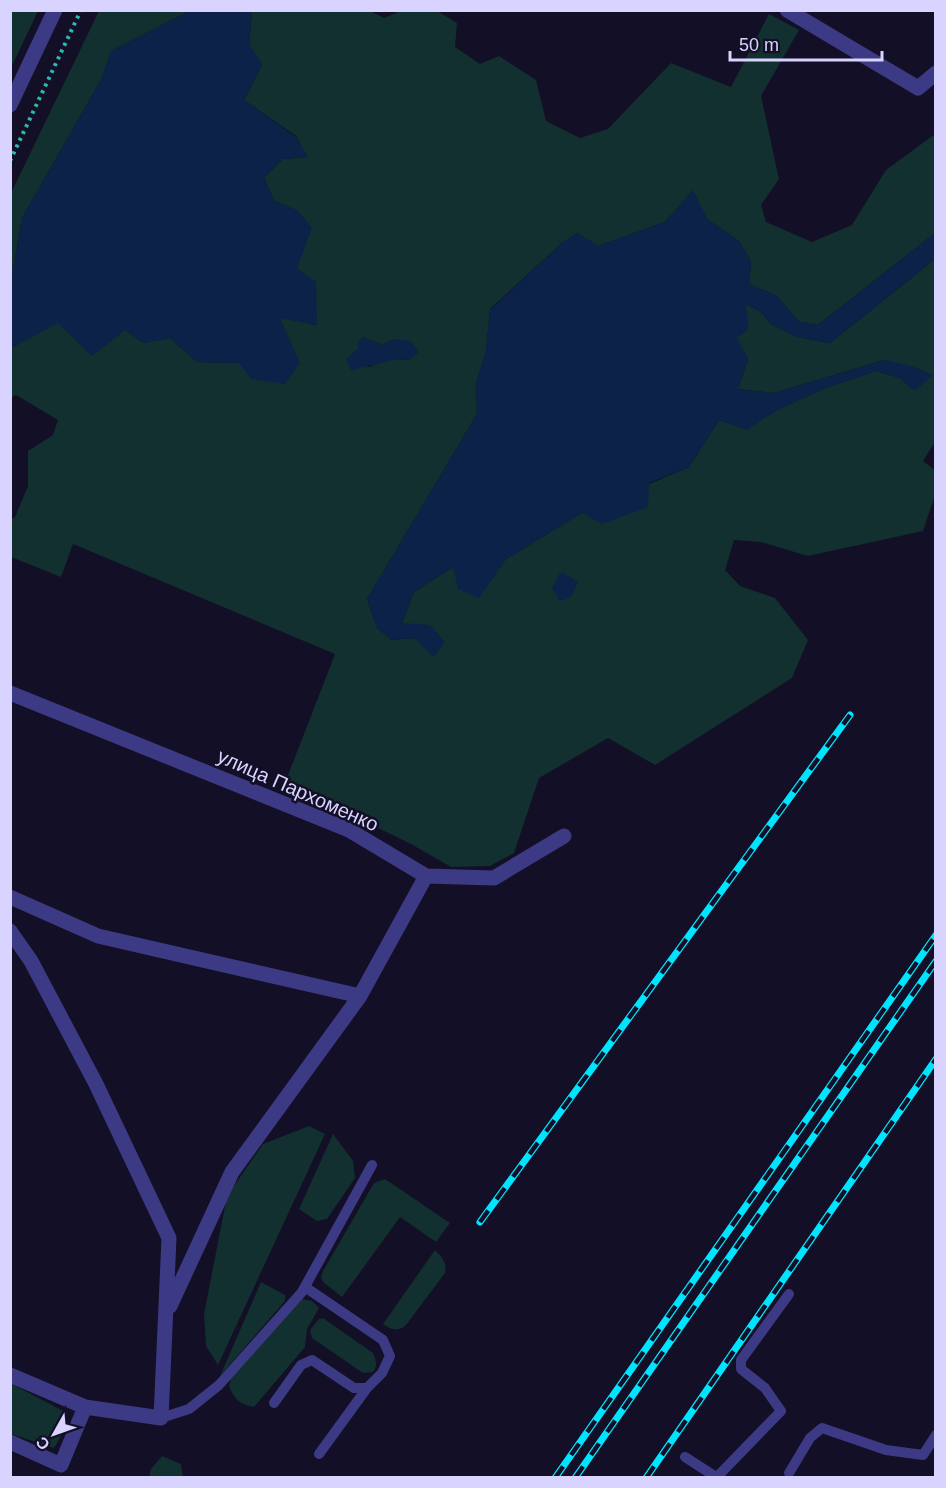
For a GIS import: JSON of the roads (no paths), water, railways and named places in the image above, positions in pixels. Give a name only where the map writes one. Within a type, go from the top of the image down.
[{"type":"street","points":[[10,105],[55,10]]},
{"type":"street","points":[[787,10],[918,88],[936,72]]},
{"type":"street","name":"улица Пархоменко","points":[[10,693],[349,830],[426,876],[494,878],[564,836]]},
{"type":"street","points":[[166,1314],[232,1172],[360,996],[426,876]]},
{"type":"street","points":[[10,897],[98,936],[360,996]]},
{"type":"street","points":[[10,931],[31,962],[96,1084],[169,1238],[161,1418],[85,1407],[10,1375]]},
{"type":"street","points":[[10,1443],[61,1465],[85,1407]]},
{"type":"lane","points":[[161,1418],[189,1409],[219,1385],[305,1287],[313,1261],[372,1165]]},
{"type":"lane","points":[[305,1287],[383,1340],[390,1356],[382,1373],[367,1388],[319,1454]]},
{"type":"lane","points":[[685,1457],[716,1477],[781,1411],[765,1388],[741,1369],[741,1360],[789,1294]]},
{"type":"lane","points":[[273,1403],[301,1365],[312,1360],[354,1388],[367,1388]]},
{"type":"lane","points":[[789,1473],[810,1438],[822,1428],[886,1450],[923,1455],[936,1435]]},
{"type":"water","points":[[190,11],[252,11],[249,44],[262,65],[244,100],[296,137],[308,157],[283,159],[264,178],[274,201],[298,211],[312,228],[297,268],[316,282],[317,325],[280,318],[300,363],[285,384],[251,379],[239,363],[197,362],[170,338],[144,343],[125,330],[92,356],[58,323],[11,348],[11,282],[22,218],[102,78],[111,51]]},
{"type":"water","points":[[693,190],[707,219],[739,241],[751,262],[749,284],[777,296],[799,322],[818,325],[935,233],[935,259],[830,343],[797,337],[771,324],[761,312],[746,304],[748,329],[737,338],[748,359],[738,389],[774,393],[884,360],[912,366],[933,375],[915,391],[900,378],[876,371],[825,388],[775,411],[747,430],[719,420],[689,467],[649,483],[648,507],[602,524],[582,513],[506,559],[479,598],[458,589],[453,567],[414,592],[402,623],[430,625],[445,642],[434,657],[414,638],[392,640],[377,628],[367,599],[477,414],[476,383],[486,351],[490,310],[562,243],[577,233],[598,246],[665,222]]},
{"type":"water","points":[[363,337],[382,345],[395,339],[411,341],[419,352],[409,360],[387,361],[351,370],[346,360],[358,349],[358,342]]},
{"type":"water","points":[[563,573],[578,582],[571,597],[560,601],[552,588],[559,574]]},
{"type":"railway","points":[[480,1222],[850,715]]},
{"type":"railway","points":[[555,1478],[936,935]]},
{"type":"railway","points":[[575,1478],[936,961]]},
{"type":"railway","points":[[646,1478],[936,1059]]}]
